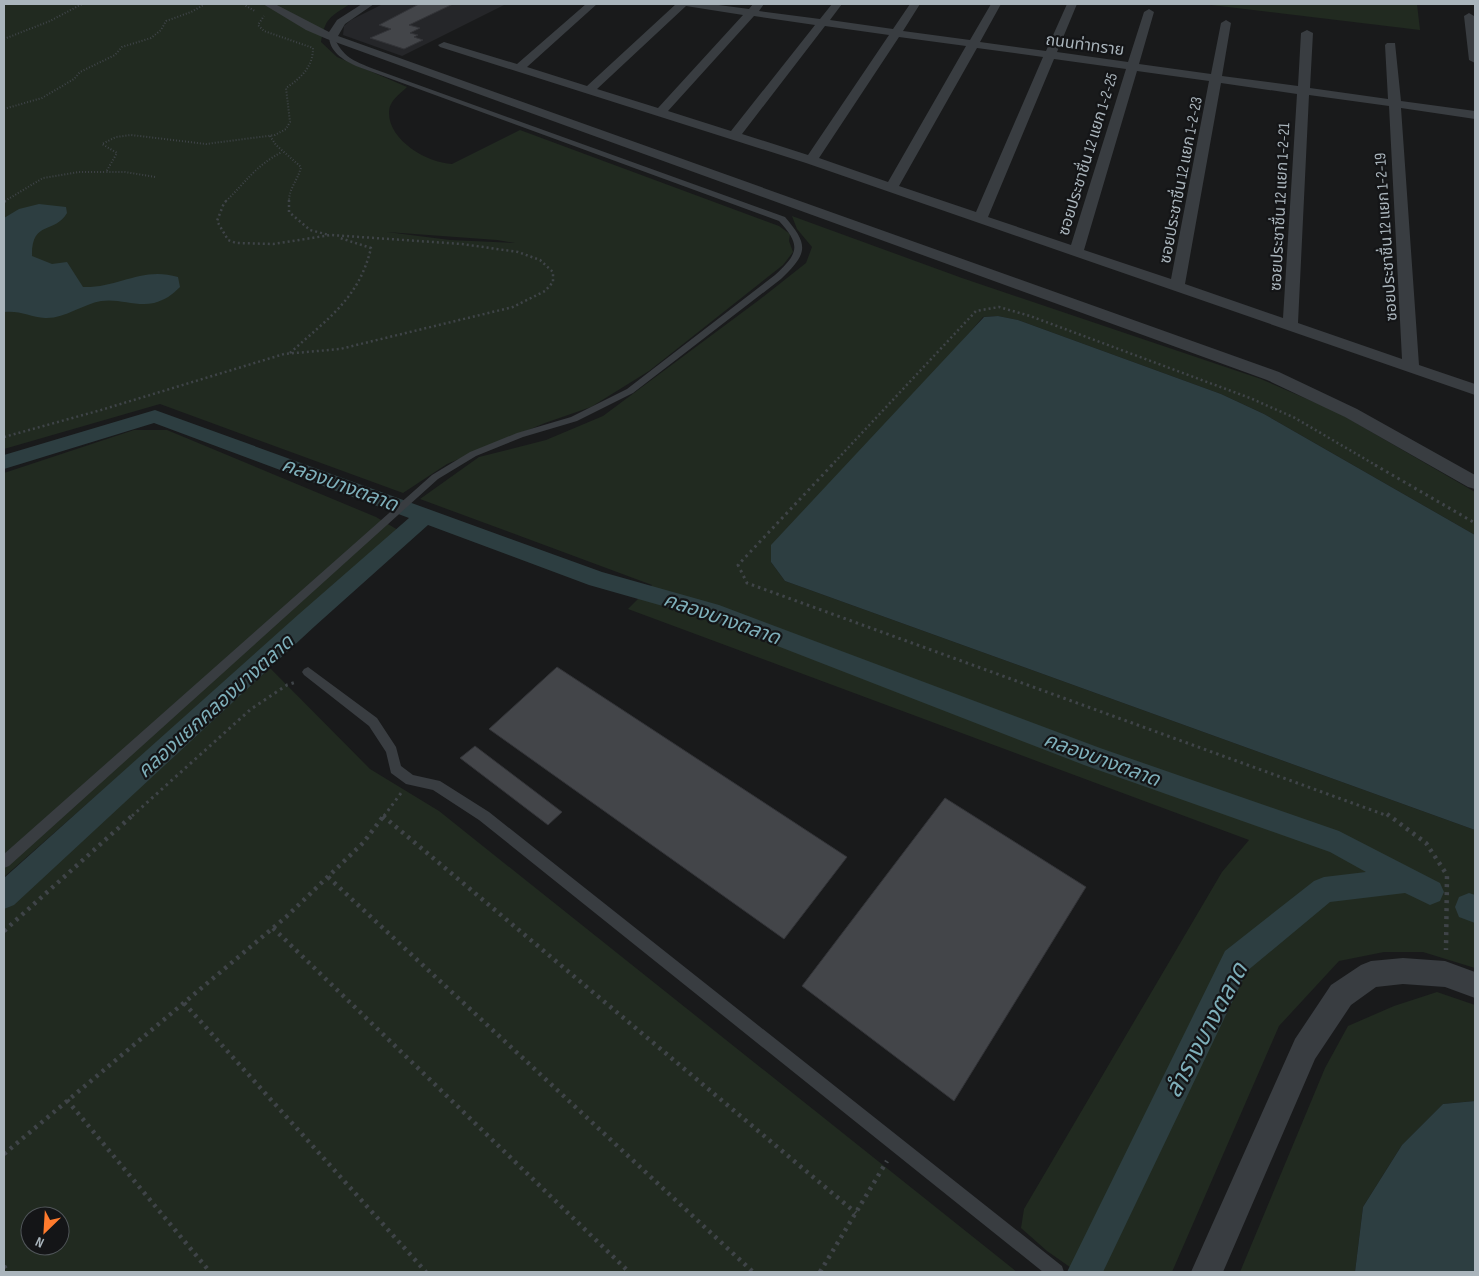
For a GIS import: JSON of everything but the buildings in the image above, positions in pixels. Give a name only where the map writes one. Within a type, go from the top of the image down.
[{"type":"street","points":[[331,37],[341,22],[369,4]]},
{"type":"street","points":[[519,68],[592,4]]},
{"type":"street","points":[[589,90],[682,4]]},
{"type":"street","name":"ถนนท่าทราย","points":[[690,4],[755,8],[822,22],[1475,115]]},
{"type":"street","points":[[734,136],[837,4]]},
{"type":"street","points":[[811,160],[915,4]]},
{"type":"street","points":[[892,188],[996,4]]},
{"type":"street","points":[[980,219],[1072,4]]},
{"type":"street","points":[[660,113],[755,8]]},
{"type":"street","points":[[266,10],[331,37],[1314,392],[1475,483]]},
{"type":"street","name":"ซอยประชาชื่น 12 แยก 1-2-25","points":[[1076,252],[1149,12]]},
{"type":"street","points":[[1469,16],[1475,53]]},
{"type":"street","name":"ซอยประชาชื่น 12 แยก 1-2-23","points":[[1177,287],[1226,23]]},
{"type":"street","name":"ซอยประชาชื่น 12 แยก 1-2-21","points":[[1290,326],[1302,90],[1307,33]]},
{"type":"street","name":"ซอยประชาชื่น 12 แยก 1-2-19","points":[[1391,45],[1411,368]]},
{"type":"street","points":[[444,46],[811,160],[1475,390]]},
{"type":"street","points":[[1207,1272],[1305,1050],[1320,1024],[1341,995],[1371,974],[1402,971],[1445,974],[1475,985]]},
{"type":"lane","points":[[4,862],[435,477],[473,454],[520,435],[574,419],[630,391],[778,277],[791,266],[798,253],[797,236],[782,219],[372,70],[341,56],[335,49],[331,37]]},
{"type":"lane","points":[[311,674],[373,722],[392,751],[395,769],[410,780],[436,785],[484,816],[1049,1267]]},
{"type":"path","points":[[4,39],[50,21],[82,4]]},
{"type":"path","points":[[4,109],[42,98],[74,79],[80,72],[115,55],[122,47],[151,38],[161,30],[166,22],[205,4]]},
{"type":"path","points":[[106,172],[117,153],[102,144],[116,137],[145,136],[206,144],[275,136],[286,129],[290,122],[286,88],[302,78],[314,55],[313,48],[307,44],[264,31],[258,25],[266,10]]},
{"type":"path","points":[[270,136],[273,144],[282,152],[291,156],[301,167],[299,176],[289,192],[290,212],[310,230],[371,248],[369,262],[357,288],[346,302],[290,353]]},
{"type":"path","points":[[4,436],[101,410],[290,353],[340,349],[513,308],[545,291],[553,282],[553,272],[540,260],[504,249],[331,235],[273,244],[236,243],[228,240],[217,222],[224,203],[242,186],[253,171],[267,160],[282,152]]},
{"type":"path","points":[[4,202],[43,178],[79,172],[125,172],[155,177]]},
{"type":"path","points":[[1445,974],[1447,875],[1426,844],[1385,813],[747,583],[738,565],[976,311],[999,307],[1066,329],[1250,398],[1295,418],[1475,523]]},
{"type":"path","points":[[4,931],[250,709],[287,685],[311,674]]},
{"type":"path","points":[[4,1154],[273,928],[362,843],[410,780]]},
{"type":"path","points":[[382,816],[856,1213]]},
{"type":"path","points":[[328,877],[753,1272]]},
{"type":"path","points":[[273,928],[629,1272]]},
{"type":"path","points":[[184,1003],[426,1272]]},
{"type":"path","points":[[68,1100],[210,1272]]},
{"type":"path","points":[[820,1272],[897,1145]]},
{"type":"path","points":[[4,1266],[8,1272]]},
{"type":"shaded area","points":[[383,4],[506,4],[402,56],[343,35],[344,26],[351,20]]},
{"type":"shaded area","points":[[39,204],[66,207],[67,213],[56,224],[39,232],[35,237],[32,256],[52,264],[67,262],[83,287],[108,284],[153,274],[165,274],[178,277],[180,287],[168,297],[154,303],[101,301],[52,318],[4,312],[4,218],[19,209]]},
{"type":"shaded area","points":[[998,316],[1018,320],[1221,394],[1264,414],[1475,535],[1475,830],[785,581],[771,562],[771,545],[984,317]]},
{"type":"shaded area","points":[[1475,1101],[1475,1272],[1355,1272],[1363,1207],[1402,1145],[1443,1104]]},
{"type":"green space","points":[[4,4],[350,4],[330,19],[324,28],[321,42],[337,57],[407,87],[395,98],[389,108],[390,122],[402,140],[421,154],[442,163],[452,164],[520,130],[779,226],[790,234],[789,241],[793,252],[783,265],[649,371],[591,407],[545,423],[447,464],[403,493],[160,404],[4,449]],"holes":[[[387,232],[515,243],[450,240]]]},
{"type":"green space","points":[[1203,4],[1417,4],[1420,30]]},
{"type":"green space","points":[[792,216],[962,278],[1261,379],[1337,412],[1475,492],[1475,535],[1264,414],[1221,394],[1018,320],[998,316],[983,317],[771,562],[785,581],[1475,830],[1475,968],[1423,952],[1384,952],[1339,961],[1279,1026],[1172,1272],[1077,1272],[1047,1251],[1021,1228],[1024,1209],[1222,872],[1249,840],[628,609],[652,585],[420,499],[479,457],[546,440],[603,416],[759,300],[806,263],[812,247],[797,229]]},
{"type":"green space","points":[[134,430],[167,430],[376,517],[398,530],[4,877],[4,473]]},
{"type":"green space","points":[[267,665],[370,769],[439,811],[1017,1272],[4,1272],[4,904]]},
{"type":"green space","points":[[1437,992],[1475,1005],[1475,1101],[1443,1104],[1402,1145],[1363,1207],[1355,1272],[1240,1272],[1325,1068],[1348,1026],[1394,1006]]},
{"type":"waterway","name":"คลองบางตลาด","points":[[4,462],[155,416],[597,579],[711,611],[1093,757],[1339,843],[1430,892]]},
{"type":"waterway","name":"คลองแยกคลองบางตลาด","points":[[4,896],[307,620],[425,516]]},
{"type":"waterway","name":"ลำรางบางตลาด","points":[[1085,1272],[1236,961],[1324,890],[1407,880]]},
{"type":"waterway","name":"คลองบางตลาด","points":[[1469,907],[1475,909]]}]
